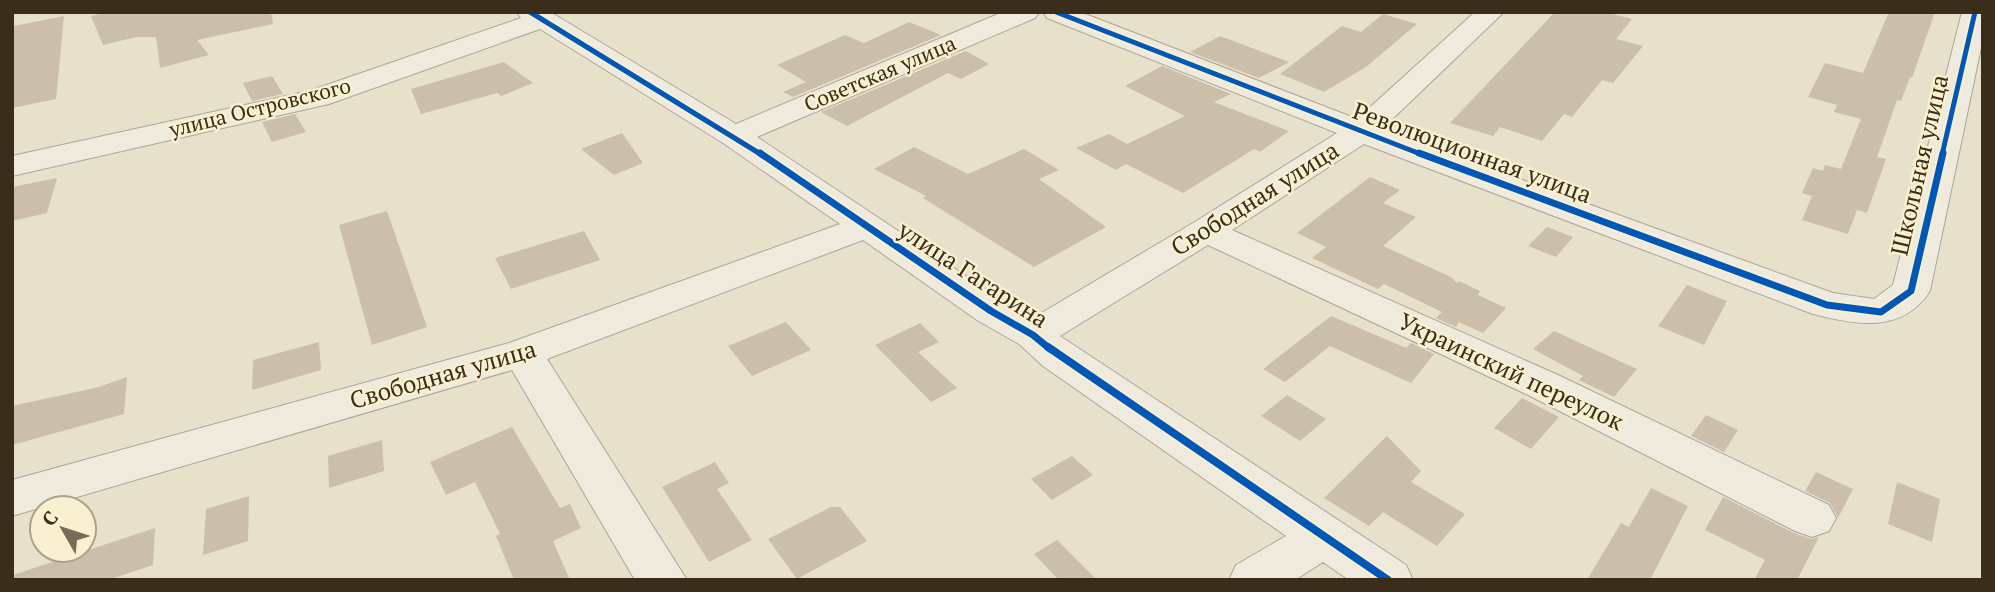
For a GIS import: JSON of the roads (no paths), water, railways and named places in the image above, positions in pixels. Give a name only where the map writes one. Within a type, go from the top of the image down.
[{"type":"street","name":"Советская улица","points":[[734,136],[1026,12]]},
{"type":"street","name":"Революционная улица","points":[[1056,12],[1361,132],[1827,305],[1881,312]]},
{"type":"street","name":"Свободная улица","points":[[1033,335],[1206,231],[1361,132],[1491,12]]},
{"type":"street","name":"Школьная улица","points":[[1881,312],[1911,291],[1975,12]]},
{"type":"street","name":"улица Гагарина","points":[[537,16],[734,136],[991,311],[1033,335],[1058,356],[1388,580]]},
{"type":"street","name":"улица Островского","points":[[12,166],[318,98],[537,16]]},
{"type":"street","name":"Свободная улица","points":[[12,498],[523,353],[865,227]]},
{"type":"street","name":"Украинский переулок","points":[[1206,231],[1543,385],[1812,519]]},
{"type":"street","points":[[523,353],[662,580]]},
{"type":"street","points":[[1254,580],[1325,536]]}]
